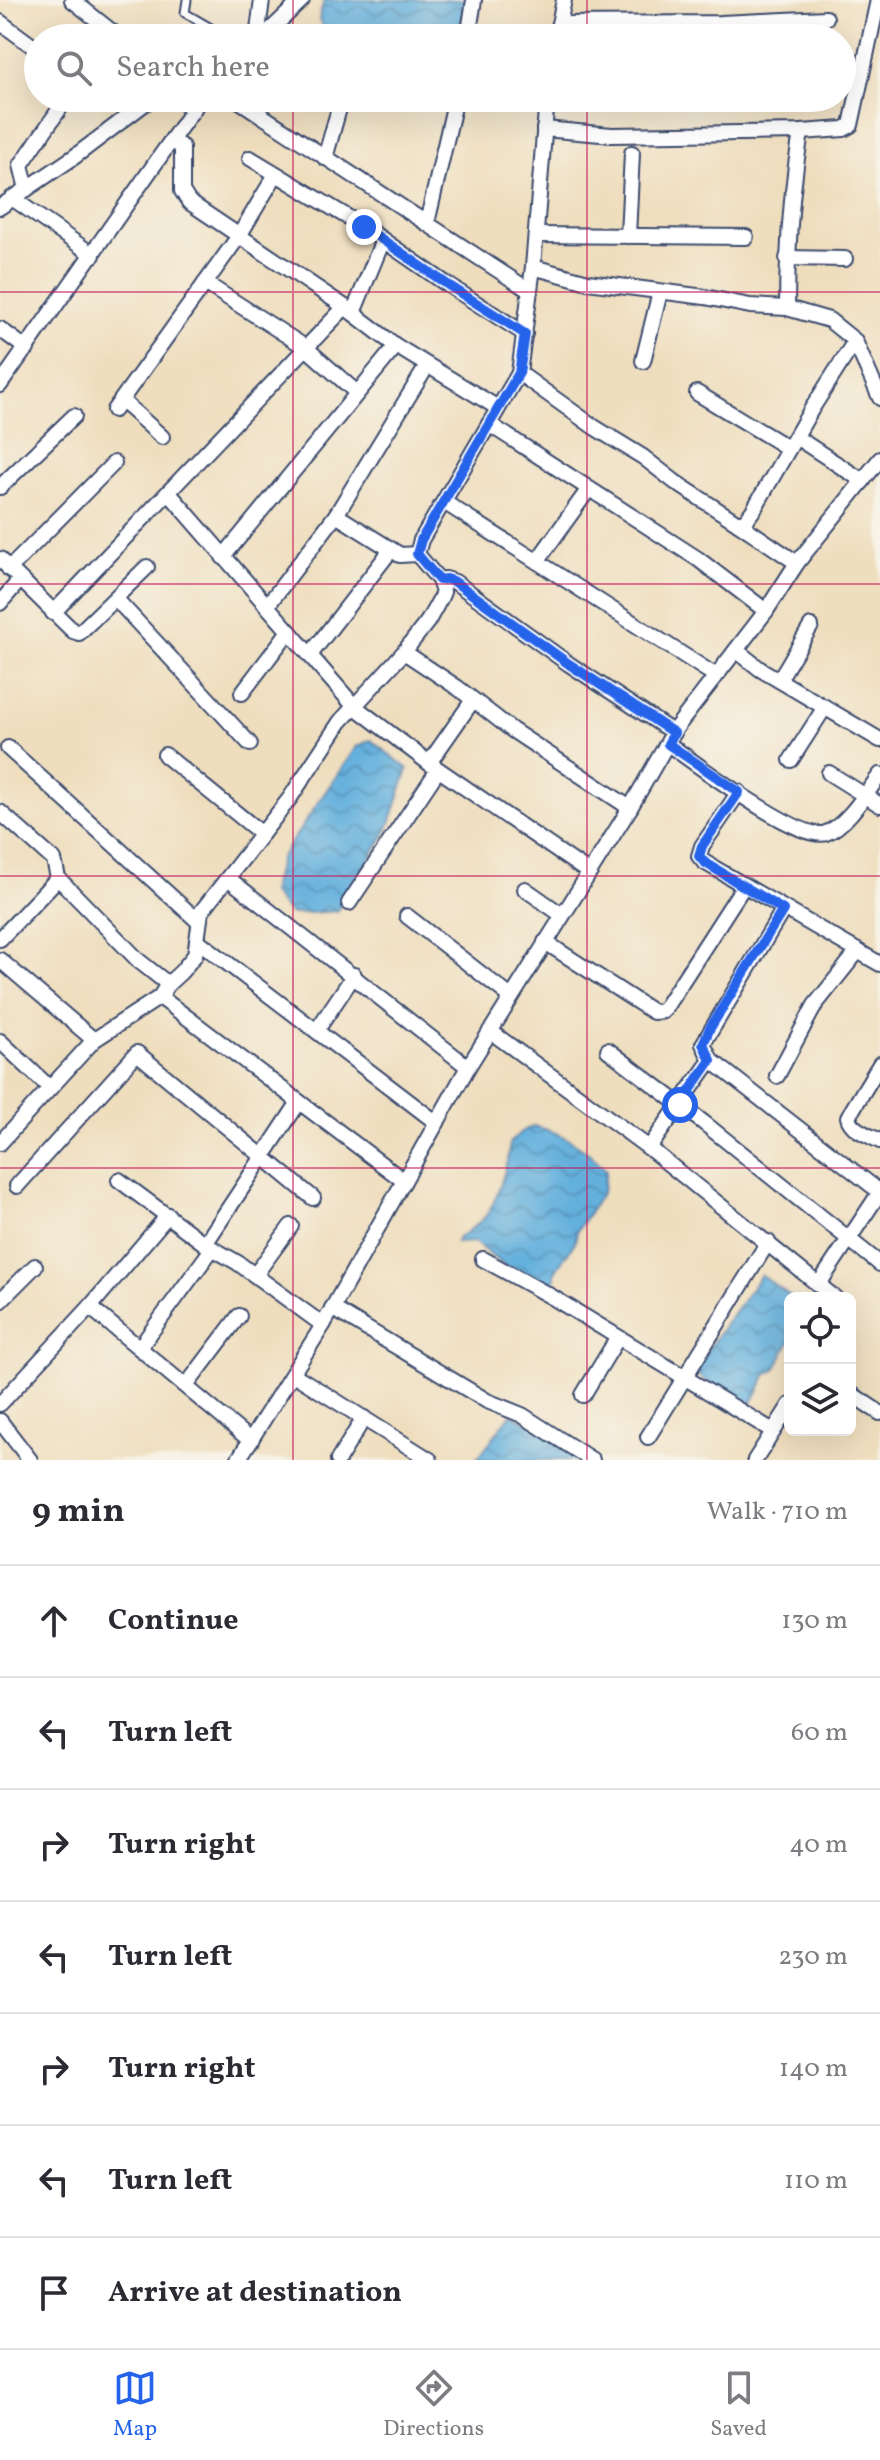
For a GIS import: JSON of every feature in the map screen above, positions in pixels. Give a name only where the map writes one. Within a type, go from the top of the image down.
[{"type":"street","points":[[72,0],[102,24]]},
{"type":"street","points":[[260,24],[262,0]]},
{"type":"street","points":[[275,24],[302,0]]},
{"type":"street","points":[[470,24],[474,0]]},
{"type":"street","points":[[559,24],[564,0]]},
{"type":"street","points":[[856,102],[878,0]]},
{"type":"street","points":[[700,24],[826,18]]},
{"type":"street","points":[[0,22],[24,40]]},
{"type":"street","points":[[27,189],[21,165],[57,112]]},
{"type":"street","points":[[93,255],[6,202],[133,112]]},
{"type":"street","points":[[0,385],[192,112]]},
{"type":"street","points":[[256,112],[530,291]]},
{"type":"street","points":[[325,158],[338,112]]},
{"type":"street","points":[[427,223],[453,112]]},
{"type":"street","points":[[417,554],[421,540],[519,373],[533,267],[546,112]]},
{"type":"street","points":[[544,129],[612,135],[801,132],[844,129],[851,125],[854,112]]},
{"type":"street","points":[[787,308],[787,258],[801,132]]},
{"type":"street","points":[[172,141],[182,147],[182,191],[189,202],[349,310],[396,346],[498,408]]},
{"type":"street","points":[[628,236],[632,153]]},
{"type":"street","points":[[250,158],[383,240],[525,334]]},
{"type":"street","points":[[162,437],[119,406],[239,236],[276,174]]},
{"type":"street","points":[[536,235],[746,237]]},
{"type":"street","points":[[53,613],[305,347],[349,310],[383,240]]},
{"type":"street","points":[[787,258],[845,259]]},
{"type":"street","points":[[533,267],[588,282],[750,306],[787,308],[829,320],[855,341],[880,398]]},
{"type":"street","points":[[205,283],[305,347],[357,393]]},
{"type":"street","points":[[643,361],[660,292]]},
{"type":"street","points":[[0,329],[27,349]]},
{"type":"street","points":[[738,523],[749,516],[795,445],[855,341]]},
{"type":"street","points":[[223,557],[396,346]]},
{"type":"street","points":[[267,606],[336,515],[427,366]]},
{"type":"street","points":[[519,373],[797,563]]},
{"type":"street","points":[[697,393],[863,481]]},
{"type":"street","points":[[0,487],[74,416]]},
{"type":"street","points":[[489,424],[698,559],[766,611]]},
{"type":"street","points":[[238,1460],[323,1325],[468,1067],[671,738],[766,611],[797,563],[880,459]]},
{"type":"street","points":[[0,603],[10,569],[114,463]]},
{"type":"street","points":[[538,560],[588,490]]},
{"type":"street","points":[[169,493],[354,706],[433,766],[588,872]]},
{"type":"street","points":[[444,502],[716,676]]},
{"type":"street","points":[[336,515],[391,550],[406,557],[417,554]]},
{"type":"street","points":[[310,655],[391,550]]},
{"type":"street","points":[[0,1143],[94,1040],[160,997],[195,955],[201,912],[290,798],[340,722],[428,621],[443,592],[439,580],[417,554]]},
{"type":"street","points":[[10,569],[53,613],[79,633],[147,567]]},
{"type":"street","points":[[439,580],[455,582],[779,820],[816,836],[829,833],[880,775]]},
{"type":"street","points":[[116,599],[250,744]]},
{"type":"street","points":[[779,680],[811,626]]},
{"type":"street","points":[[242,693],[289,631]]},
{"type":"street","points":[[736,650],[760,669],[880,740]]},
{"type":"street","points":[[404,652],[512,730],[630,808]]},
{"type":"street","points":[[349,903],[473,700]]},
{"type":"street","points":[[791,760],[825,707]]},
{"type":"street","points":[[8,748],[199,922]]},
{"type":"street","points":[[165,755],[262,834]]},
{"type":"street","points":[[829,773],[880,805]]},
{"type":"street","points":[[739,792],[702,846],[699,856],[743,887],[880,964]]},
{"type":"street","points":[[0,812],[54,860],[58,878],[139,961],[168,984]]},
{"type":"street","points":[[0,939],[58,878]]},
{"type":"street","points":[[229,879],[468,1067]]},
{"type":"street","points":[[545,942],[653,1012],[663,1011],[743,887]]},
{"type":"street","points":[[525,889],[562,915]]},
{"type":"street","points":[[783,910],[703,1044],[711,1060],[880,1192],[819,1284]]},
{"type":"street","points":[[407,916],[511,997]]},
{"type":"street","points":[[197,940],[437,1123]]},
{"type":"street","points":[[777,1076],[815,1005],[858,951]]},
{"type":"street","points":[[0,960],[94,1040]]},
{"type":"street","points":[[317,1030],[354,975]]},
{"type":"street","points":[[160,997],[404,1181]]},
{"type":"street","points":[[490,1031],[649,1148],[828,1292]]},
{"type":"street","points":[[0,1041],[50,1088]]},
{"type":"street","points":[[608,1050],[880,1264]]},
{"type":"street","points":[[17,1186],[137,1053],[313,1198]]},
{"type":"street","points":[[649,1148],[711,1060]]},
{"type":"street","points":[[880,1064],[848,1117],[855,1128],[880,1141]]},
{"type":"street","points":[[140,1347],[209,1246],[260,1157],[299,1102]]},
{"type":"street","points":[[119,1180],[323,1325]]},
{"type":"street","points":[[0,1404],[90,1307],[168,1215]]},
{"type":"street","points":[[255,1275],[291,1226]]},
{"type":"street","points":[[648,1437],[768,1242]]},
{"type":"street","points":[[483,1259],[552,1297],[773,1431]]},
{"type":"street","points":[[0,1301],[35,1266]]},
{"type":"street","points":[[90,1307],[251,1441]]},
{"type":"street","points":[[332,1308],[487,1401],[522,1415],[592,1460]]},
{"type":"street","points":[[186,1386],[239,1316]]},
{"type":"street","points":[[583,1395],[617,1339]]},
{"type":"street","points":[[293,1374],[430,1460]]},
{"type":"street","points":[[856,1397],[880,1413]]},
{"type":"street","points":[[755,1460],[784,1414]]},
{"type":"street","points":[[338,1460],[364,1418]]},
{"type":"street","points":[[0,1421],[30,1460]]},
{"type":"lane","points":[[187,0],[185,13],[204,24]]},
{"type":"water","points":[[324,0],[467,0],[461,24],[322,24],[319,19]]},
{"type":"water","points":[[371,740],[408,769],[388,829],[337,911],[290,914],[271,893],[280,859],[356,747]]},
{"type":"water","points":[[533,1126],[573,1142],[606,1170],[603,1191],[555,1271],[555,1282],[548,1285],[506,1267],[474,1242],[456,1243],[482,1220],[492,1205],[501,1184],[510,1143]]},
{"type":"water","points":[[761,1275],[785,1292],[784,1353],[775,1370],[767,1374],[748,1410],[699,1376],[697,1369]]},
{"type":"water","points":[[511,1414],[559,1439],[578,1460],[476,1460]]},
{"type":"route","points":[[364,227],[480,307],[525,334],[519,373],[421,540],[417,554],[439,580],[455,582],[569,664],[674,733],[668,744],[739,792],[702,846],[699,856],[783,910],[710,1028],[703,1044],[711,1060],[680,1105]]}]
